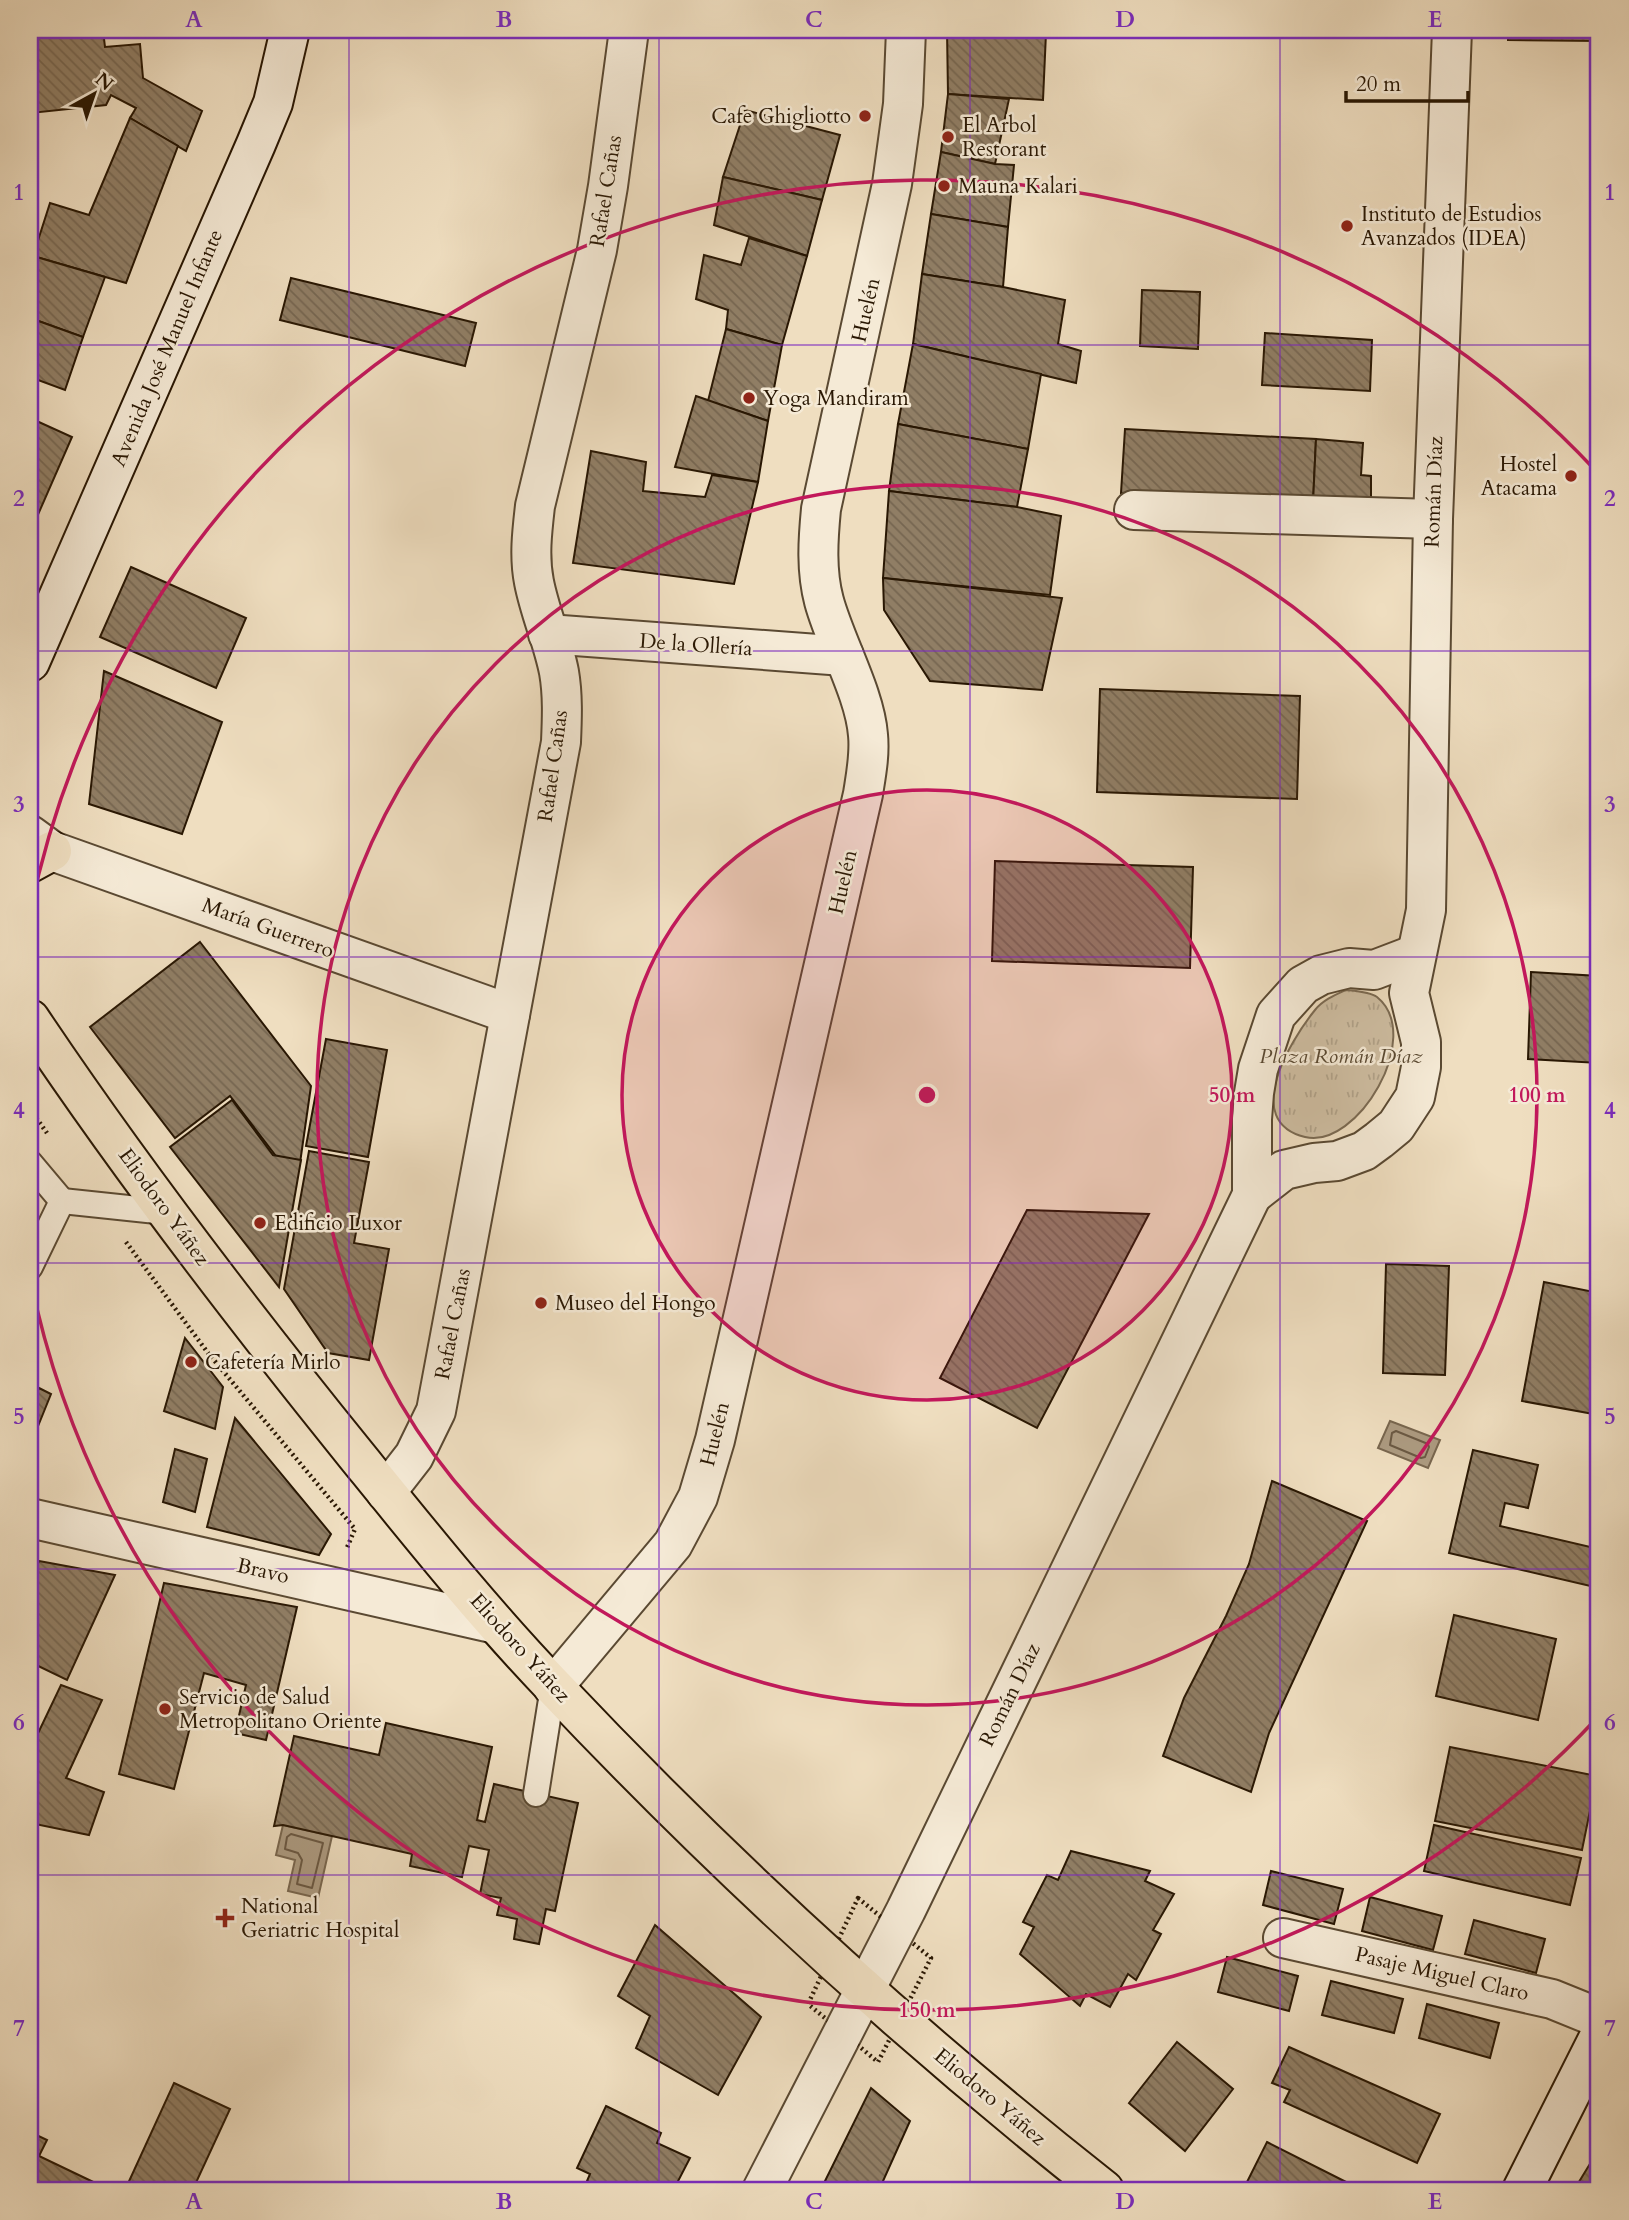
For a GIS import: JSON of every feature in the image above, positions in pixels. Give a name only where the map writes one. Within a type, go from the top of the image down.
[{"type":"main road","name":"Eliodoro Yáñez","points":[[30,1019],[166,1212],[258,1335],[496,1624],[553,1687],[655,1791],[865,1990],[971,2082],[1104,2190]]},
{"type":"street","name":"Avenida José Manuel Infante","points":[[30,662],[256,145],[273,103],[290,30]]},
{"type":"street","name":"Rafael Cañas","points":[[386,1492],[414,1456],[436,1411],[561,742],[560,681],[532,565],[535,506],[601,229],[629,30]]},
{"type":"street","name":"Huelén","points":[[553,1687],[662,1560],[694,1505],[715,1440],[866,776],[868,734],[858,694],[824,600],[818,568],[818,539],[821,509],[892,184],[903,104],[906,30]]},
{"type":"street","name":"Román Díaz","points":[[1252,1195],[1284,1170],[1337,1161],[1364,1151],[1396,1126],[1415,1097],[1421,1067],[1421,1042],[1409,993],[1426,910],[1433,519],[1452,30]]},
{"type":"street","points":[[1134,510],[1433,519]]},
{"type":"street","name":"De la Ollería","points":[[548,634],[844,656]]},
{"type":"street","name":"María Guerrero","points":[[37,850],[510,1014]]},
{"type":"street","name":"Román Díaz","points":[[762,2190],[912,1898],[1252,1195],[1254,1093],[1258,1069],[1276,1015],[1303,985],[1321,975],[1349,968],[1374,970],[1416,954]]},
{"type":"street","name":"Bravo","points":[[30,1518],[496,1624]]},
{"type":"street","name":"Pasaje Miguel Claro","points":[[1283,1938],[1552,1999],[1599,2018]]},
{"type":"street","points":[[1522,2190],[1599,2037]]},
{"type":"lane","points":[[30,1163],[62,1201],[166,1212]]},
{"type":"lane","points":[[30,1267],[62,1201]]},
{"type":"lane","points":[[536,1794],[553,1687]]},
{"type":"path","points":[[30,1109],[52,1141]]},
{"type":"path","points":[[98,1205],[208,1353],[355,1529],[347,1550],[335,1554]]},
{"type":"green space","name":"Plaza Román Díaz","points":[[1346,990],[1374,995],[1390,1015],[1393,1037],[1389,1062],[1363,1109],[1345,1126],[1325,1136],[1305,1137],[1286,1128],[1276,1115],[1273,1098],[1277,1079],[1294,1041],[1315,1010],[1325,1001]]},
{"type":"water","points":[[1390,1421],[1440,1440],[1428,1468],[1378,1448]]},
{"type":"water","points":[[283,1825],[332,1836],[318,1898],[288,1891],[295,1860],[276,1855]]},
{"type":"building","points":[[30,30],[103,30],[105,47],[140,44],[143,78],[202,111],[186,151],[130,118],[136,108],[111,95],[106,105],[31,113]]},
{"type":"building","points":[[947,30],[1046,30],[1046,33]]},
{"type":"building","points":[[947,30],[1046,33],[1043,100],[948,94]]},
{"type":"building","points":[[1508,30],[1599,30],[1599,41],[1508,40]]},
{"type":"building","points":[[948,94],[1009,99],[995,164],[941,152]]},
{"type":"building","points":[[745,110],[840,135],[822,200],[723,177]]},
{"type":"building","points":[[130,118],[178,146],[126,283],[33,256],[50,203],[89,215]]},
{"type":"building","points":[[941,152],[995,164],[1014,165],[1008,227],[931,214]]},
{"type":"building","points":[[723,177],[822,200],[807,256],[714,225]]},
{"type":"building","points":[[931,214],[1008,227],[1003,287],[922,274]]},
{"type":"building","points":[[749,238],[807,256],[782,345],[726,329],[728,310],[696,299],[704,255],[741,265]]},
{"type":"building","points":[[33,256],[105,277],[83,337],[30,318],[30,265]]},
{"type":"building","points":[[922,274],[1065,300],[1058,344],[1081,351],[1076,383],[913,344]]},
{"type":"building","points":[[291,278],[476,323],[465,366],[280,320]]},
{"type":"building","points":[[1142,290],[1200,292],[1198,349],[1140,346]]},
{"type":"building","points":[[30,318],[83,337],[65,390],[30,377]]},
{"type":"building","points":[[726,329],[782,345],[768,421],[708,401]]},
{"type":"building","points":[[1265,333],[1372,340],[1370,391],[1262,385]]},
{"type":"building","points":[[913,344],[1041,374],[1028,449],[898,424]]},
{"type":"building","points":[[696,396],[768,421],[758,482],[675,467]]},
{"type":"building","points":[[30,418],[72,437],[33,526],[30,524]]},
{"type":"building","points":[[898,424],[1028,449],[1017,507],[889,491]]},
{"type":"building","points":[[1125,429],[1316,439],[1313,503],[1121,493]]},
{"type":"building","points":[[1316,439],[1363,443],[1361,475],[1371,476],[1371,506],[1313,503]]},
{"type":"building","points":[[591,451],[646,462],[643,491],[705,497],[712,475],[758,482],[734,584],[573,563]]},
{"type":"building","points":[[889,491],[1017,507],[1061,516],[1050,595],[883,578]]},
{"type":"building","points":[[131,567],[246,618],[216,688],[100,637]]},
{"type":"building","points":[[883,578],[1062,598],[1042,690],[930,681],[884,610]]},
{"type":"building","points":[[104,671],[222,722],[182,834],[89,804]]},
{"type":"building","points":[[1100,689],[1300,696],[1297,799],[1097,792]]},
{"type":"building","points":[[995,861],[1193,867],[1190,968],[992,961]]},
{"type":"building","points":[[200,942],[311,1086],[300,1163],[279,1160],[230,1096],[175,1138],[90,1027]]},
{"type":"building","points":[[1531,972],[1599,976],[1599,1063],[1528,1059]]},
{"type":"building","points":[[326,1039],[387,1050],[368,1157],[306,1146]]},
{"type":"building","name":"Edificio Luxor","points":[[232,1100],[273,1155],[301,1160],[279,1287],[170,1147]]},
{"type":"building","points":[[309,1151],[369,1162],[354,1243],[389,1249],[369,1360],[328,1353],[284,1289]]},
{"type":"building","points":[[30,1171],[41,1176],[30,1201]]},
{"type":"building","points":[[1027,1210],[1149,1214],[1037,1428],[940,1378]]},
{"type":"building","points":[[1386,1264],[1449,1266],[1445,1375],[1383,1373]]},
{"type":"building","points":[[1544,1282],[1599,1293],[1599,1415],[1522,1401]]},
{"type":"building","name":"Cafetería Mirlo","points":[[185,1338],[223,1387],[215,1429],[164,1411]]},
{"type":"building","points":[[39,1388],[51,1394],[30,1446],[30,1412]]},
{"type":"building","points":[[235,1418],[331,1534],[319,1555],[207,1527]]},
{"type":"building","points":[[175,1449],[207,1459],[195,1512],[163,1502]]},
{"type":"building","points":[[1473,1450],[1538,1465],[1528,1508],[1505,1503],[1500,1526],[1599,1549],[1599,1588],[1449,1553]]},
{"type":"building","points":[[1272,1481],[1367,1521],[1269,1733],[1251,1792],[1163,1756],[1184,1698],[1249,1564]]},
{"type":"building","points":[[39,1561],[115,1575],[67,1680],[30,1662],[30,1581]]},
{"type":"building","name":"Servicio de Salud Metropolitano Oriente","points":[[164,1583],[297,1607],[266,1740],[235,1733],[246,1685],[204,1673],[174,1789],[119,1774]]},
{"type":"building","points":[[1454,1615],[1556,1639],[1538,1720],[1436,1696]]},
{"type":"building","points":[[61,1685],[102,1700],[66,1778],[104,1792],[89,1835],[30,1823],[30,1750]]},
{"type":"building","points":[[386,1723],[492,1747],[477,1820],[485,1822],[494,1784],[578,1803],[555,1911],[546,1909],[539,1944],[514,1939],[517,1919],[497,1915],[501,1898],[480,1894],[489,1850],[469,1846],[462,1877],[410,1866],[412,1854],[283,1825],[274,1826],[294,1736],[379,1755]]},
{"type":"building","points":[[1450,1747],[1597,1776],[1582,1850],[1435,1821]]},
{"type":"building","points":[[1434,1825],[1581,1858],[1570,1905],[1424,1871]]},
{"type":"building","points":[[1071,1851],[1150,1871],[1145,1881],[1174,1894],[1153,1930],[1161,1934],[1136,1980],[1128,1974],[1110,2007],[1086,1994],[1080,2006],[1020,1954],[1034,1927],[1023,1922],[1047,1875],[1058,1880]]},
{"type":"building","points":[[1271,1871],[1343,1889],[1334,1924],[1263,1905]]},
{"type":"building","points":[[1370,1897],[1442,1916],[1433,1950],[1362,1931]]},
{"type":"building","points":[[1474,1920],[1545,1939],[1536,1973],[1465,1954]]},
{"type":"building","points":[[655,1925],[761,2017],[718,2095],[636,2048],[650,2016],[618,1996]]},
{"type":"building","points":[[1227,1957],[1298,1976],[1289,2011],[1218,1992]]},
{"type":"building","points":[[1331,1981],[1403,1999],[1394,2033],[1322,2015]]},
{"type":"building","points":[[1427,2004],[1499,2023],[1490,2058],[1419,2038]]},
{"type":"building","points":[[1177,2042],[1233,2089],[1185,2151],[1129,2103]]},
{"type":"building","points":[[1289,2047],[1440,2114],[1417,2163],[1284,2102],[1290,2090],[1272,2083]]},
{"type":"building","points":[[174,2083],[230,2109],[193,2189],[195,2190],[125,2190]]},
{"type":"building","points":[[871,2088],[910,2121],[879,2190],[838,2190],[824,2183]]},
{"type":"building","points":[[606,2106],[661,2133],[657,2143],[690,2158],[674,2189],[664,2184],[662,2190],[606,2190],[587,2181],[590,2174],[577,2168]]},
{"type":"building","points":[[30,2132],[47,2140],[39,2156],[110,2190],[30,2190]]},
{"type":"building","points":[[1267,2142],[1362,2190],[1243,2190]]},
{"type":"building","points":[[1599,2149],[1599,2190],[1574,2190]]},
{"type":"place","name":"Cafe Ghigliotto","points":[[865,116]]},
{"type":"place","name":"El Arbol Restorant","points":[[948,137]]},
{"type":"place","name":"Mauna Kalari","points":[[944,186]]},
{"type":"place","name":"Instituto de Estudios Avanzados (IDEA)","points":[[1347,226]]},
{"type":"place","name":"Yoga Mandiram","points":[[749,398]]},
{"type":"place","name":"Hostel Atacama","points":[[1571,476]]},
{"type":"place","name":"Edificio Luxor","points":[[260,1223]]},
{"type":"place","name":"Museo del Hongo","points":[[541,1303]]},
{"type":"place","name":"Cafetería Mirlo","points":[[191,1362]]},
{"type":"place","name":"Servicio de Salud Metropolitano Oriente","points":[[165,1709]]},
{"type":"place","name":"National Geriatric Hospital","points":[[225,1918]]}]
